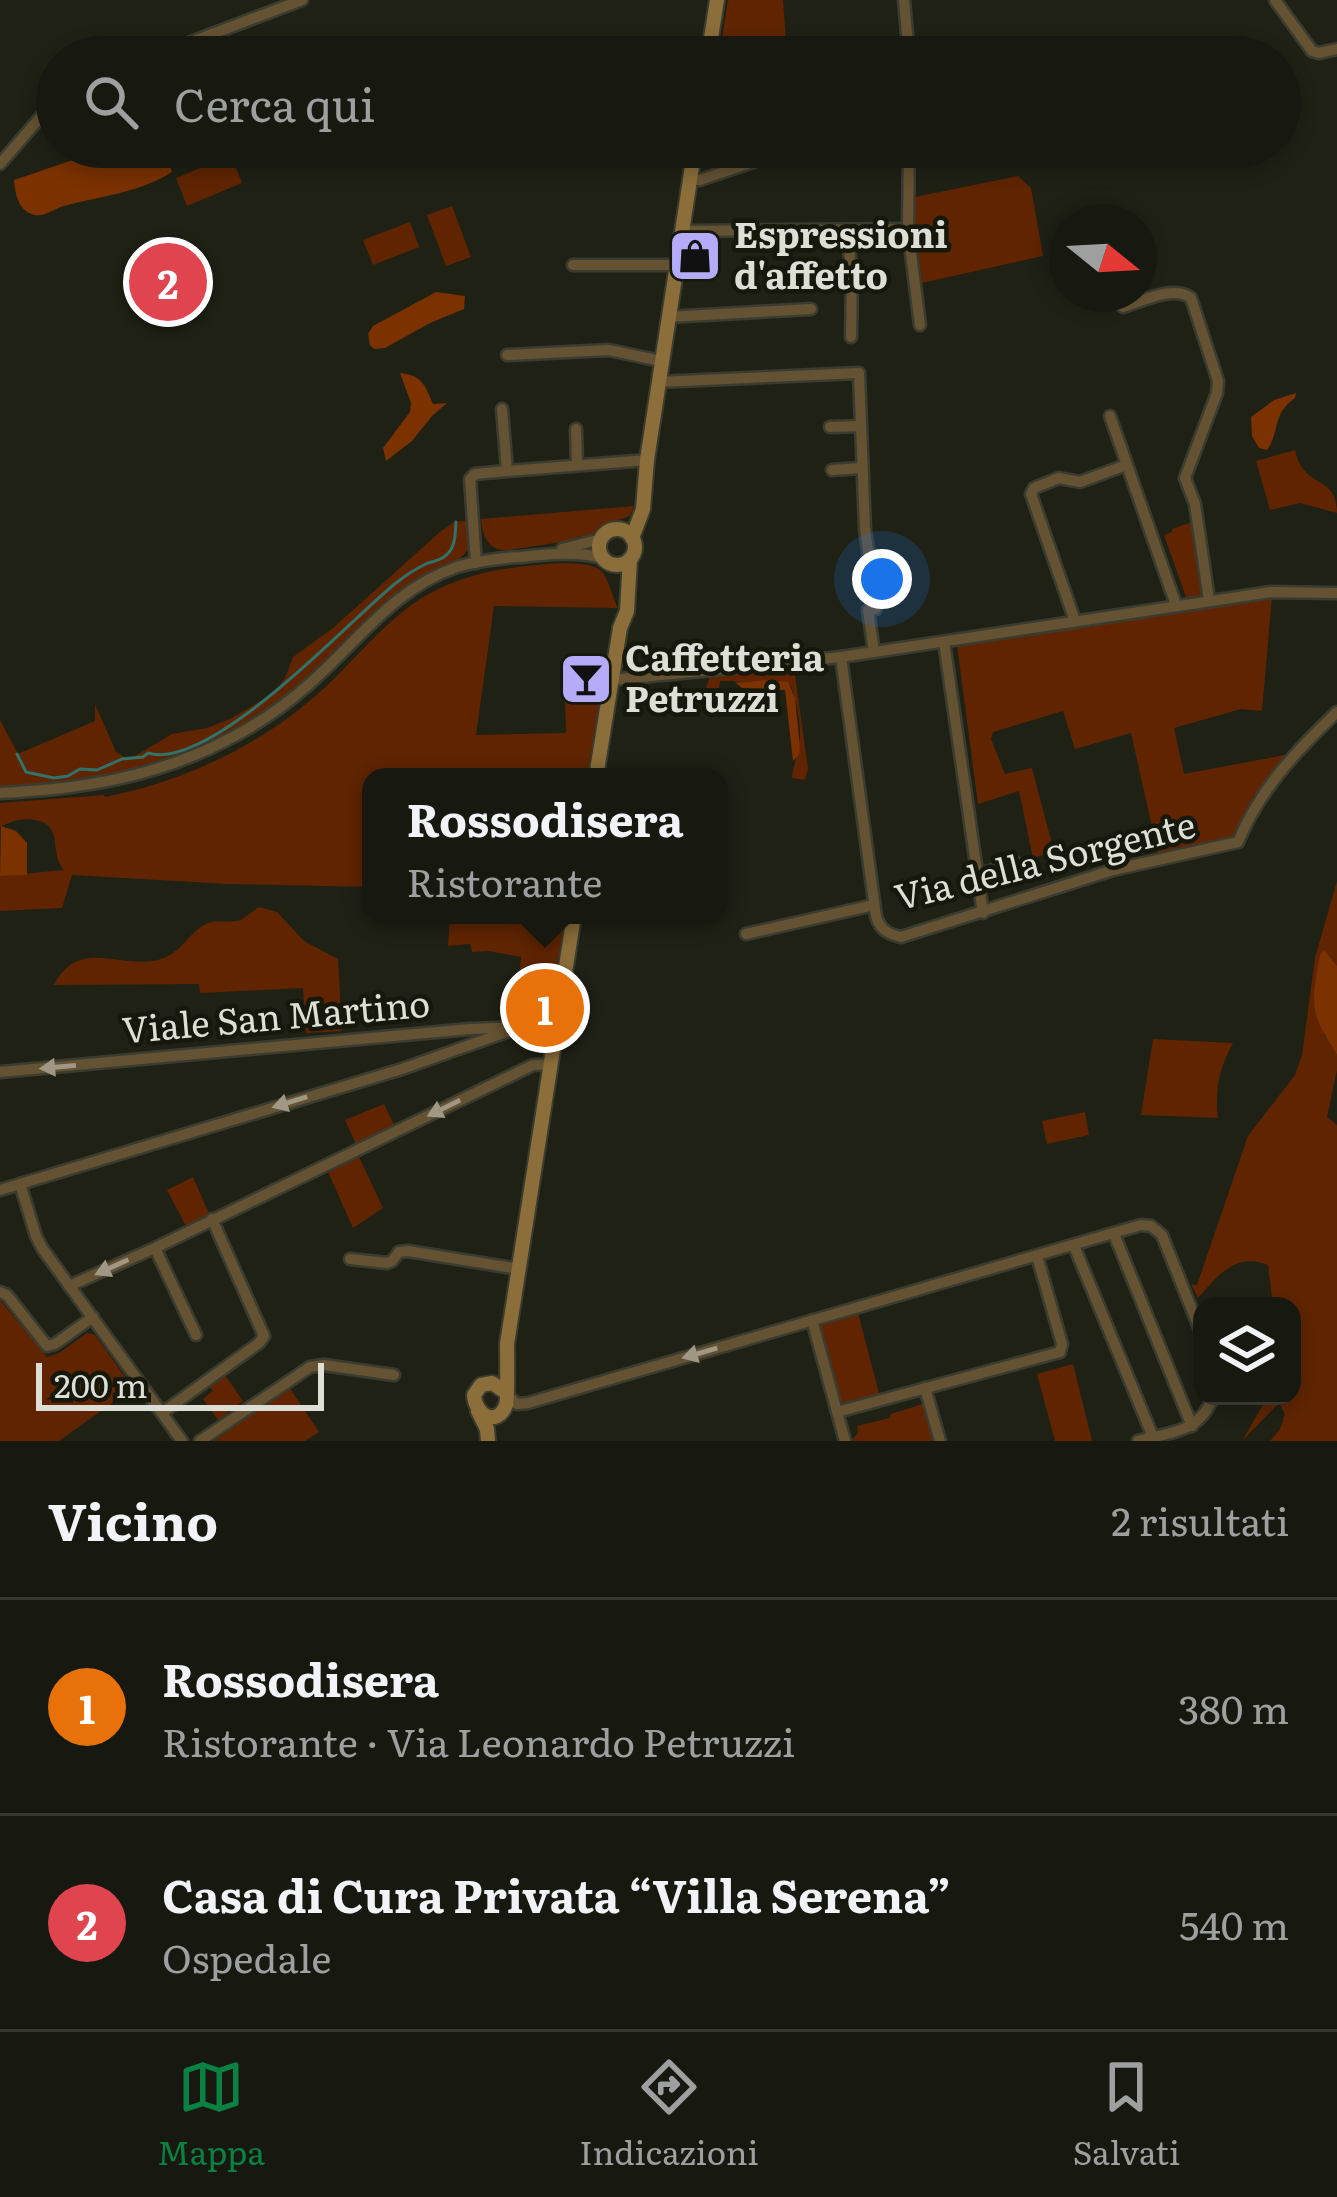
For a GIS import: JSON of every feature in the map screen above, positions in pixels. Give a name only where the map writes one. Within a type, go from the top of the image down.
[{"type":"main road","points":[[711,36],[717,0]]},
{"type":"main road","points":[[626,534],[645,480],[691,168]]},
{"type":"main road","points":[[597,768],[622,619],[618,582],[599,548],[607,532],[626,534]]},
{"type":"main road","points":[[622,619],[635,549],[626,534]]},
{"type":"main road","points":[[607,561],[621,564],[630,559]]},
{"type":"main road","points":[[492,1441],[506,1405],[507,1345],[573,924]]},
{"type":"main road","points":[[492,1441],[474,1395],[498,1372],[507,1345]]},
{"type":"main road","points":[[487,1383],[505,1392]]},
{"type":"main road","points":[[478,1411],[486,1416],[500,1413]]},
{"type":"street","points":[[207,36],[302,0]]},
{"type":"street","points":[[904,0],[907,36]]},
{"type":"street","points":[[1275,0],[1312,51],[1337,50]]},
{"type":"street","points":[[0,164],[36,122]]},
{"type":"street","points":[[689,180],[700,181],[737,168]]},
{"type":"street","points":[[909,168],[908,229],[920,325]]},
{"type":"street","points":[[682,231],[908,229]]},
{"type":"street","points":[[848,230],[851,337]]},
{"type":"street","points":[[573,266],[676,265]]},
{"type":"street","points":[[1157,297],[1174,292],[1191,298],[1218,381],[1185,478],[1195,504],[1209,600]]},
{"type":"street","points":[[668,316],[812,309]]},
{"type":"street","points":[[507,356],[609,350],[662,361]]},
{"type":"street","points":[[658,382],[859,373],[865,529],[876,609],[868,610],[874,652]]},
{"type":"street","points":[[500,472],[502,409]]},
{"type":"street","points":[[1110,416],[1177,604]]},
{"type":"street","points":[[830,427],[861,426]]},
{"type":"street","points":[[576,429],[577,465]]},
{"type":"street","points":[[476,563],[470,479],[475,474],[647,460]]},
{"type":"street","points":[[1075,621],[1031,494],[1034,488],[1059,478],[1080,482],[1126,465]]},
{"type":"street","points":[[832,470],[862,468]]},
{"type":"street","points":[[0,793],[117,781],[180,762],[232,738],[307,687],[389,605],[429,580],[455,568],[601,539]]},
{"type":"street","points":[[536,555],[588,555],[607,561]]},
{"type":"street","points":[[612,680],[841,657],[1271,592],[1337,593]]},
{"type":"street","points":[[944,642],[983,913]]},
{"type":"street","name":"Via della Sorgente","points":[[841,657],[874,904],[879,926],[901,937],[1113,870],[1238,842],[1250,813],[1279,770],[1337,712]]},
{"type":"street","points":[[978,875],[1015,862]]},
{"type":"street","name":"Via della Sorgente","points":[[746,934],[874,904]]},
{"type":"street","points":[[0,1190],[402,1069],[484,1035],[518,1027],[557,1026]]},
{"type":"street","points":[[428,1033],[439,1056]]},
{"type":"street","name":"Viale San Martino","points":[[0,1072],[428,1033],[484,1035]]},
{"type":"street","points":[[70,1286],[533,1065],[551,1064]]},
{"type":"street","points":[[20,1184],[36,1236],[182,1441]]},
{"type":"street","points":[[162,1413],[263,1336],[212,1219]]},
{"type":"street","points":[[505,1392],[517,1404],[532,1402],[1141,1226],[1157,1228],[1193,1314]]},
{"type":"street","points":[[1114,1234],[1190,1431]]},
{"type":"street","points":[[1074,1246],[1153,1437]]},
{"type":"street","points":[[155,1248],[196,1335]]},
{"type":"street","points":[[350,1259],[387,1263],[398,1252],[408,1251],[519,1269]]},
{"type":"street","points":[[837,1412],[1060,1352],[1062,1344],[1037,1256]]},
{"type":"street","points":[[0,1292],[47,1346],[93,1317]]},
{"type":"street","points":[[812,1320],[845,1441]]},
{"type":"street","points":[[200,1441],[310,1367],[394,1375]]},
{"type":"street","points":[[925,1388],[940,1441]]},
{"type":"street","points":[[1138,1441],[1190,1431],[1210,1405]]},
{"type":"shaded area","points":[[728,0],[783,0],[786,36],[722,36]]},
{"type":"shaded area","points":[[49,168],[171,168],[172,172],[133,189],[43,215],[22,207],[14,180]]},
{"type":"shaded area","points":[[200,168],[236,168],[242,183],[187,206],[176,178]]},
{"type":"shaded area","points":[[1018,176],[1031,188],[1043,256],[922,283],[915,197]]},
{"type":"shaded area","points":[[452,206],[471,257],[446,266],[427,215]]},
{"type":"shaded area","points":[[410,222],[419,247],[373,265],[363,240]]},
{"type":"shaded area","points":[[436,292],[465,296],[464,309],[385,348],[370,345],[368,334],[373,326]]},
{"type":"shaded area","points":[[400,373],[422,382],[433,404],[447,403],[386,461],[383,448],[410,412]]},
{"type":"shaded area","points":[[1296,393],[1279,417],[1267,450],[1259,448],[1252,436],[1251,417],[1274,400]]},
{"type":"shaded area","points":[[1295,450],[1305,472],[1332,492],[1337,513],[1300,503],[1270,510],[1256,461]]},
{"type":"shaded area","points":[[634,506],[630,516],[609,523],[596,534],[509,550],[488,542],[481,519]]},
{"type":"shaded area","points":[[471,520],[470,544],[464,554],[394,597],[293,692],[226,736],[117,774],[0,787],[0,720],[18,754],[95,721],[95,704],[116,752],[124,757],[135,756],[172,734],[232,718],[274,693],[293,657],[333,628],[440,532],[454,522]]},
{"type":"shaded area","points":[[1192,522],[1202,595],[1187,600],[1164,535]]},
{"type":"shaded area","points":[[565,563],[597,568],[618,608],[494,606],[476,735],[566,733],[565,698],[600,697],[588,768],[362,768],[362,887],[72,875],[62,908],[0,911],[0,876],[64,870],[51,829],[28,819],[0,827],[0,803],[105,797],[216,761],[291,716],[418,600],[457,581]]},
{"type":"shaded area","points":[[1272,596],[1262,711],[1241,709],[1174,728],[1184,774],[1287,757],[1247,808],[1234,837],[1158,854],[1131,733],[1075,749],[1063,711],[993,732],[991,739],[1005,774],[1032,768],[1054,852],[1033,858],[1019,791],[978,804],[957,645]]},
{"type":"shaded area","points":[[794,668],[808,768],[805,780],[792,778],[800,733],[791,686],[765,680],[720,681],[719,688],[706,688],[710,676],[767,671],[768,676],[774,670]]},
{"type":"shaded area","points":[[788,682],[795,698],[800,747],[793,761],[785,690],[742,688],[736,683]]},
{"type":"shaded area","points":[[1,826],[16,831],[27,843],[27,875],[0,876]]},
{"type":"shaded area","points":[[1337,881],[1337,966],[1323,951],[1324,1035],[1337,1055],[1327,1117],[1337,1125],[1337,1441],[1270,1441],[1285,1414],[1280,1405],[1301,1405],[1301,1297],[1272,1297],[1268,1265],[1257,1262],[1229,1268],[1199,1297],[1191,1284],[1197,1285],[1248,1136],[1295,1075],[1315,958]]},
{"type":"shaded area","points":[[259,907],[277,912],[304,941],[338,959],[342,1031],[306,1033],[303,988],[200,993],[199,984],[54,985],[77,961],[164,958],[208,923],[239,920]]},
{"type":"shaded area","points":[[449,924],[564,924],[555,981],[519,976],[521,957],[472,952],[470,944],[448,946]]},
{"type":"shaded area","points":[[1324,950],[1337,966],[1337,1055],[1315,1007]]},
{"type":"shaded area","points":[[1153,1039],[1233,1043],[1219,1079],[1218,1118],[1141,1115]]},
{"type":"shaded area","points":[[384,1104],[394,1125],[356,1144],[345,1120]]},
{"type":"shaded area","points":[[1085,1112],[1089,1135],[1047,1144],[1042,1121]]},
{"type":"shaded area","points":[[359,1157],[383,1208],[353,1228],[328,1172]]},
{"type":"shaded area","points":[[193,1177],[210,1216],[186,1226],[167,1190]]},
{"type":"shaded area","points":[[0,1300],[47,1357],[87,1333],[95,1335],[133,1388],[59,1441],[0,1441]]},
{"type":"shaded area","points":[[858,1313],[880,1397],[841,1405],[818,1330]]},
{"type":"shaded area","points":[[1073,1364],[1092,1441],[1055,1441],[1037,1374]]},
{"type":"shaded area","points":[[224,1374],[243,1401],[218,1420],[203,1399],[213,1391],[209,1386]]},
{"type":"shaded area","points":[[289,1387],[319,1432],[305,1441],[214,1441]]},
{"type":"shaded area","points":[[926,1403],[935,1441],[851,1441],[857,1426]]},
{"type":"shaded area","points":[[1263,1405],[1277,1405],[1242,1441]]},
{"type":"waterway","points":[[17,754],[26,772],[54,778],[148,753],[175,753],[206,740],[277,690],[400,580],[449,553],[456,522]]},
{"type":"place","name":"Espressioni d'affetto","points":[[695,256]]},
{"type":"place","name":"Casa di Cura Privata “Villa Serena”","points":[[168,282]]},
{"type":"place","name":"Caffetteria Petruzzi","points":[[586,679]]},
{"type":"place","name":"Rossodisera","points":[[545,1008]]}]
